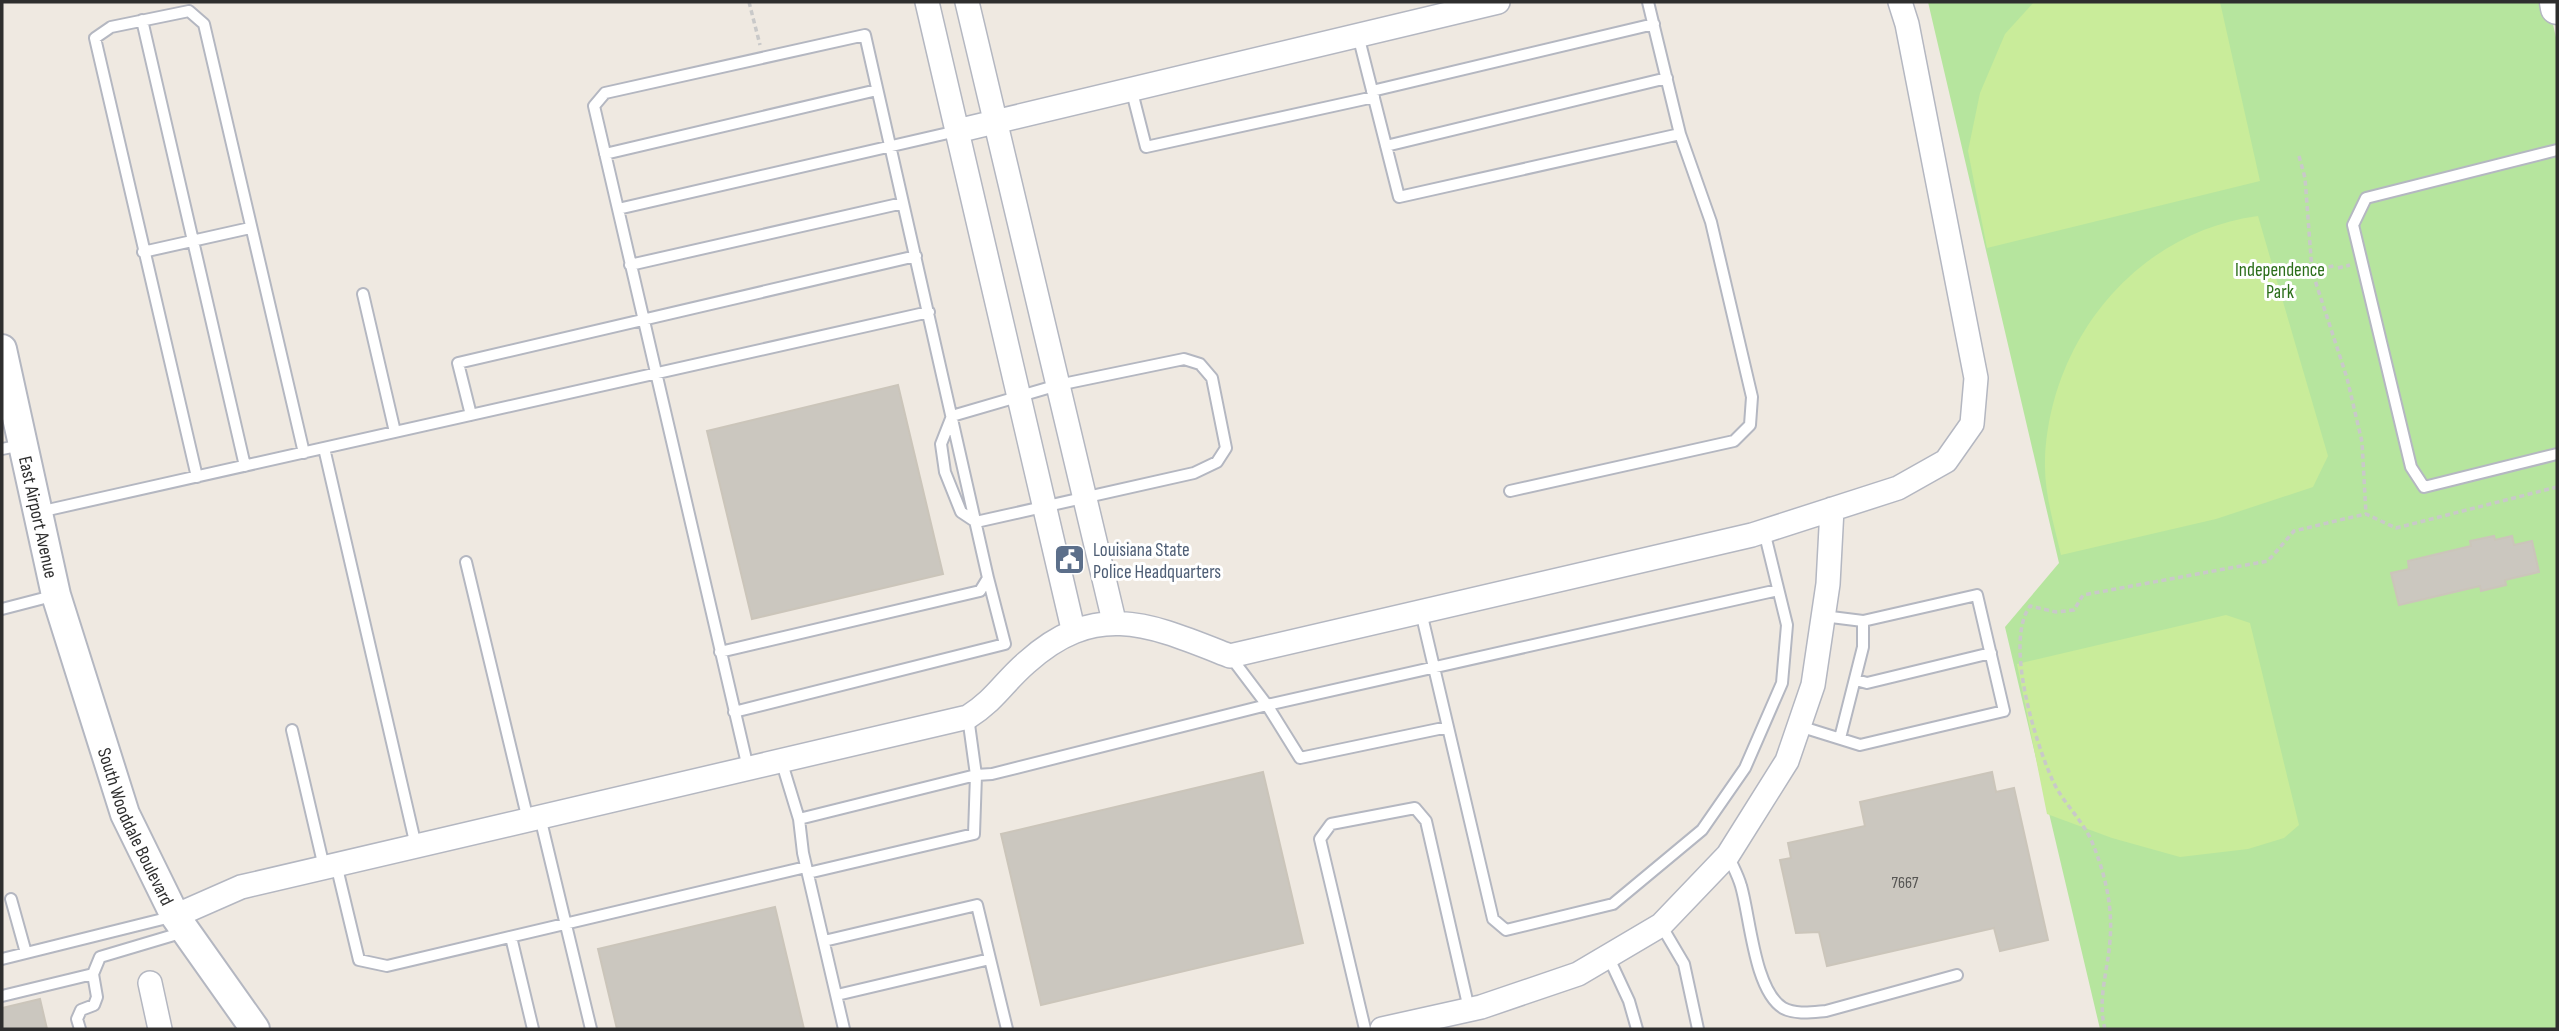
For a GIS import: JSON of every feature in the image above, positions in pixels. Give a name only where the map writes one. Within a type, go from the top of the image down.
[{"type":"main road","points":[[2556,2],[2557,8]]},
{"type":"street","points":[[927,2],[1073,629]]},
{"type":"street","points":[[967,2],[1114,621]]},
{"type":"street","points":[[957,131],[1498,2]]},
{"type":"street","points":[[180,924],[241,887],[968,717],[992,701],[1026,663],[1073,629],[1114,621],[1183,637],[1230,656],[1764,531],[1898,488],[1946,461],[1972,424],[1976,378],[1908,24],[1900,2]]},
{"type":"street","name":"East Airport Avenue","points":[[2,348],[13,437],[37,513],[56,599]]},
{"type":"street","points":[[1382,1029],[1469,1009],[1578,974],[1661,926],[1728,855],[1787,761],[1813,685],[1823,616],[1832,509]]},
{"type":"street","name":"South Wooddale Boulevard","points":[[56,599],[125,814],[180,924],[255,1029]]},
{"type":"street","points":[[150,983],[160,1029]]},
{"type":"lane","points":[[1510,491],[1734,441],[1750,425],[1752,397],[1711,222],[1680,134],[1648,2]]},
{"type":"lane","points":[[197,477],[95,38],[111,27],[142,20],[189,11],[204,24],[304,453]]},
{"type":"lane","points":[[142,20],[245,466]]},
{"type":"lane","points":[[1131,88],[1146,147],[1654,24]]},
{"type":"lane","points":[[734,712],[1005,643],[865,35],[605,93],[594,106],[654,374],[734,712],[748,768]]},
{"type":"lane","points":[[1358,35],[1399,197],[1680,134]]},
{"type":"lane","points":[[1386,146],[1667,78]]},
{"type":"lane","points":[[605,154],[877,90]]},
{"type":"lane","points":[[618,209],[957,131]]},
{"type":"lane","points":[[2557,150],[2366,198],[2353,225],[2411,467],[2424,486],[2557,454]]},
{"type":"lane","points":[[630,265],[903,203]]},
{"type":"lane","points":[[143,252],[250,228]]},
{"type":"lane","points":[[471,415],[458,363],[916,256]]},
{"type":"lane","points":[[363,294],[395,432]]},
{"type":"lane","points":[[37,513],[929,312]]},
{"type":"lane","points":[[1184,359],[1200,364],[1212,379],[1226,448],[1217,462],[1194,473],[976,522],[961,512],[945,472],[941,444],[952,416],[1058,385],[1184,359]]},
{"type":"lane","points":[[324,448],[416,846]]},
{"type":"lane","points":[[1421,611],[1493,919],[1506,930],[1613,904],[1702,830],[1745,768],[1782,683],[1787,625],[1764,531]]},
{"type":"lane","points":[[466,562],[534,818],[566,924],[591,1029]]},
{"type":"lane","points":[[720,652],[980,591],[988,578]]},
{"type":"lane","points":[[799,819],[1267,705],[1778,590]]},
{"type":"lane","points":[[1799,726],[1860,745],[2004,711],[1977,595],[1863,621],[1823,616]]},
{"type":"lane","points":[[2,609],[56,599]]},
{"type":"lane","points":[[1840,738],[1863,646],[1863,621]]},
{"type":"lane","points":[[1856,680],[1867,683],[1991,653]]},
{"type":"lane","points":[[1230,656],[1267,705],[1300,758],[1448,727]]},
{"type":"lane","points":[[292,730],[359,960],[387,966],[974,834],[976,775],[968,717]]},
{"type":"lane","points":[[781,760],[799,819],[807,870],[845,1029]]},
{"type":"lane","points":[[1365,1029],[1320,839],[1331,824],[1415,808],[1426,821],[1469,1009]]},
{"type":"lane","points":[[1728,855],[1741,886],[1761,972],[1770,993],[1783,1008],[1805,1013],[1826,1011],[1957,975]]},
{"type":"lane","points":[[11,899],[26,953]]},
{"type":"lane","points":[[824,941],[977,905],[1007,1029]]},
{"type":"lane","points":[[2,959],[180,924]]},
{"type":"lane","points":[[80,1029],[78,1019],[81,1010],[93,1005],[97,997],[93,974],[100,957],[180,924]]},
{"type":"lane","points":[[1661,926],[1684,964],[1698,1029]]},
{"type":"lane","points":[[511,937],[533,1029]]},
{"type":"lane","points":[[1608,956],[1629,1001],[1637,1029]]},
{"type":"lane","points":[[836,995],[990,959]]},
{"type":"lane","points":[[2,996],[93,974]]},
{"type":"path","points":[[749,2],[763,58]]},
{"type":"path","points":[[2299,156],[2305,178],[2312,271],[2347,378],[2362,442],[2366,514]]},
{"type":"path","points":[[2312,271],[2337,265]]},
{"type":"path","points":[[2105,1029],[2101,999],[2110,929],[2106,888],[2091,840],[2052,781],[2029,713],[2020,636],[2022,617],[2030,606],[2056,612],[2074,610],[2083,595],[2269,561],[2294,531],[2366,514],[2396,528],[2557,487]]},
{"type":"green space","name":"Independence Park","points":[[1928,2],[2548,2],[2557,42],[2557,1029],[2100,1029],[2005,627],[2059,563]]},
{"type":"green space","points":[[2034,2],[2220,2],[2260,181],[1987,248],[1968,151],[1980,93],[2005,34]]},
{"type":"green space","points":[[2258,216],[2328,456],[2313,487],[2216,519],[2061,555],[2048,497],[2045,461],[2050,416],[2063,374],[2082,335],[2108,299],[2138,269],[2174,244],[2214,226]]},
{"type":"green space","points":[[2226,615],[2250,623],[2299,825],[2284,838],[2248,849],[2180,857],[2112,838],[2047,814],[2017,664]]},
{"type":"building","points":[[898,385],[943,574],[752,619],[707,431]]},
{"type":"building","points":[[2494,536],[2495,540],[2512,536],[2514,545],[2532,541],[2539,572],[2505,580],[2506,585],[2481,591],[2480,586],[2399,605],[2391,573],[2409,569],[2408,561],[2471,546],[2470,541]]},
{"type":"building","points":[[1263,772],[1303,943],[1041,1005],[1001,834]]},
{"type":"building","points":[[1992,772],[1996,792],[2014,788],[2048,940],[2000,951],[1994,928],[1827,966],[1819,932],[1796,933],[1780,860],[1791,858],[1788,843],[1865,826],[1860,802]]},
{"type":"building","points":[[775,907],[804,1029],[617,1029],[598,949]]},
{"type":"building","points":[[40,999],[47,1029],[2,1029],[2,1008]]},
{"type":"place","name":"Louisiana State Police Headquarters","points":[[1070,560]]}]
